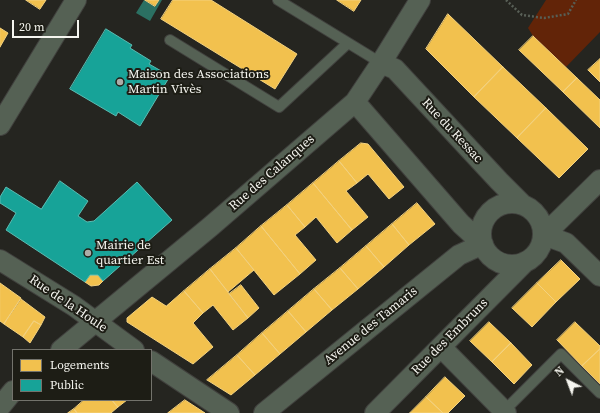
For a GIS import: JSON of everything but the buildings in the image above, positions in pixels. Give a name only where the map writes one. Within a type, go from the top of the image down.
[{"type":"street","points":[[0,125],[76,0]]},
{"type":"street","name":"Rue des Calanques","points":[[62,349],[210,227],[355,102],[420,0]]},
{"type":"street","name":"Rue du Ressac","points":[[381,63],[395,69],[521,203]]},
{"type":"street","points":[[355,102],[461,224],[482,244],[487,253],[495,260],[504,264],[514,265],[532,258],[538,252],[542,244],[544,235],[542,225],[538,216],[531,208],[521,203],[512,202],[502,204],[490,212],[482,224],[482,244]]},
{"type":"street","points":[[544,235],[600,180]]},
{"type":"street","points":[[544,235],[566,243],[600,276]]},
{"type":"street","name":"Avenue des Tamaris","points":[[264,413],[459,255],[482,244]]},
{"type":"street","name":"Rue de la Houle","points":[[0,260],[96,321],[133,349]]},
{"type":"street","name":"Rue des Embruns","points":[[375,413],[525,262]]},
{"type":"street","points":[[440,347],[505,412]]},
{"type":"street","points":[[152,362],[229,413]]},
{"type":"street","points":[[0,407],[12,392]]},
{"type":"lane","points":[[278,0],[381,63]]},
{"type":"lane","points":[[170,40],[279,107],[348,43]]},
{"type":"lane","points":[[505,412],[561,354],[600,393]]},
{"type":"path","points":[[506,0],[522,15],[544,18],[568,14],[576,0]]},
{"type":"shaded area","points":[[144,0],[155,6],[159,0],[162,0],[150,21],[136,13]]},
{"type":"shaded area","points":[[546,0],[600,0],[600,32],[566,67],[533,36],[528,28]]},
{"type":"place","name":"Maison des Associations Martin Vivès","points":[[120,82]]},
{"type":"place","name":"Mairie de quartier Est","points":[[88,253]]}]
